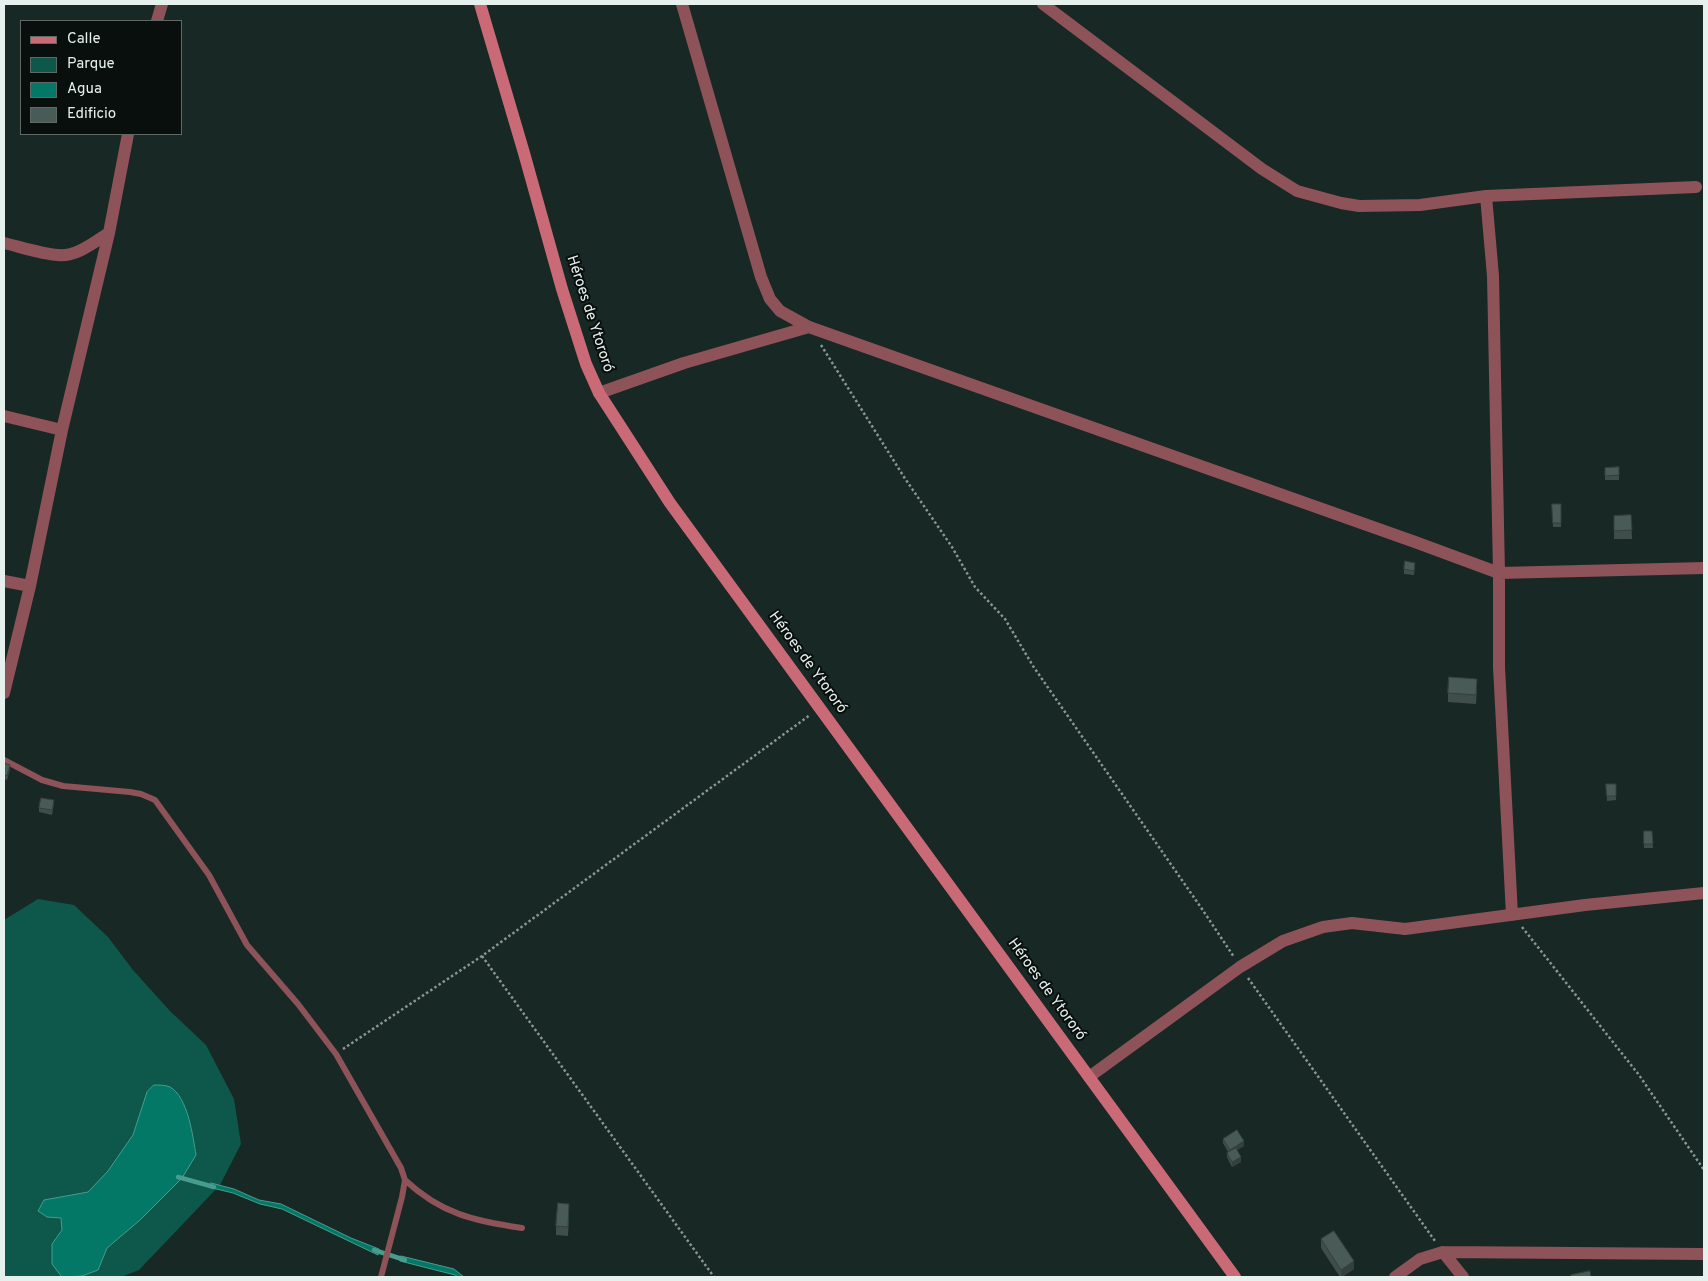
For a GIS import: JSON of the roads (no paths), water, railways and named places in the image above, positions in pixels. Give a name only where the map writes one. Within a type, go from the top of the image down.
[{"type":"main road","name":"Héroes de Ytororó","points":[[480,4],[562,289],[586,364],[599,393],[670,503],[1235,1277]]},
{"type":"street","points":[[157,20],[162,4]]},
{"type":"street","points":[[682,4],[760,277],[770,299],[780,311],[809,327],[1499,573],[1704,568]]},
{"type":"street","points":[[1043,4],[1262,169],[1297,191],[1359,206],[1420,205],[1486,196],[1696,186]]},
{"type":"street","points":[[4,693],[30,586],[62,430],[109,233],[128,135]]},
{"type":"street","points":[[1486,196],[1493,276],[1499,667],[1512,915]]},
{"type":"street","points":[[4,242],[60,256],[76,252],[109,233]]},
{"type":"street","points":[[599,393],[684,363],[809,327]]},
{"type":"street","points":[[4,416],[62,430]]},
{"type":"street","points":[[4,581],[30,586]]},
{"type":"street","points":[[1089,1077],[1240,967],[1283,941],[1323,927],[1352,923],[1405,929],[1585,905],[1704,893]]},
{"type":"street","points":[[1395,1277],[1420,1259],[1443,1252],[1704,1254]]},
{"type":"street","points":[[1443,1252],[1463,1277]]},
{"type":"lane","points":[[4,760],[42,780],[63,786],[135,793],[155,800],[209,876],[247,945],[298,1004],[336,1054],[402,1168],[405,1180],[402,1197],[381,1277]]},
{"type":"lane","points":[[405,1180],[418,1192],[446,1210],[478,1221],[522,1228]]},
{"type":"water","points":[[154,1085],[170,1087],[181,1099],[189,1118],[196,1155],[182,1178],[140,1220],[107,1248],[98,1270],[82,1276],[62,1277],[52,1264],[52,1244],[62,1230],[61,1218],[47,1217],[38,1211],[44,1200],[88,1192],[108,1171],[133,1135],[147,1092]]},
{"type":"water","points":[[211,1183],[234,1189],[259,1200],[281,1204],[351,1238],[379,1249],[378,1255],[282,1209],[208,1187]]},
{"type":"water","points":[[401,1256],[454,1269],[464,1277],[400,1261]]},
{"type":"waterway","points":[[178,1177],[214,1187]]},
{"type":"waterway","points":[[374,1250],[405,1260]]}]
